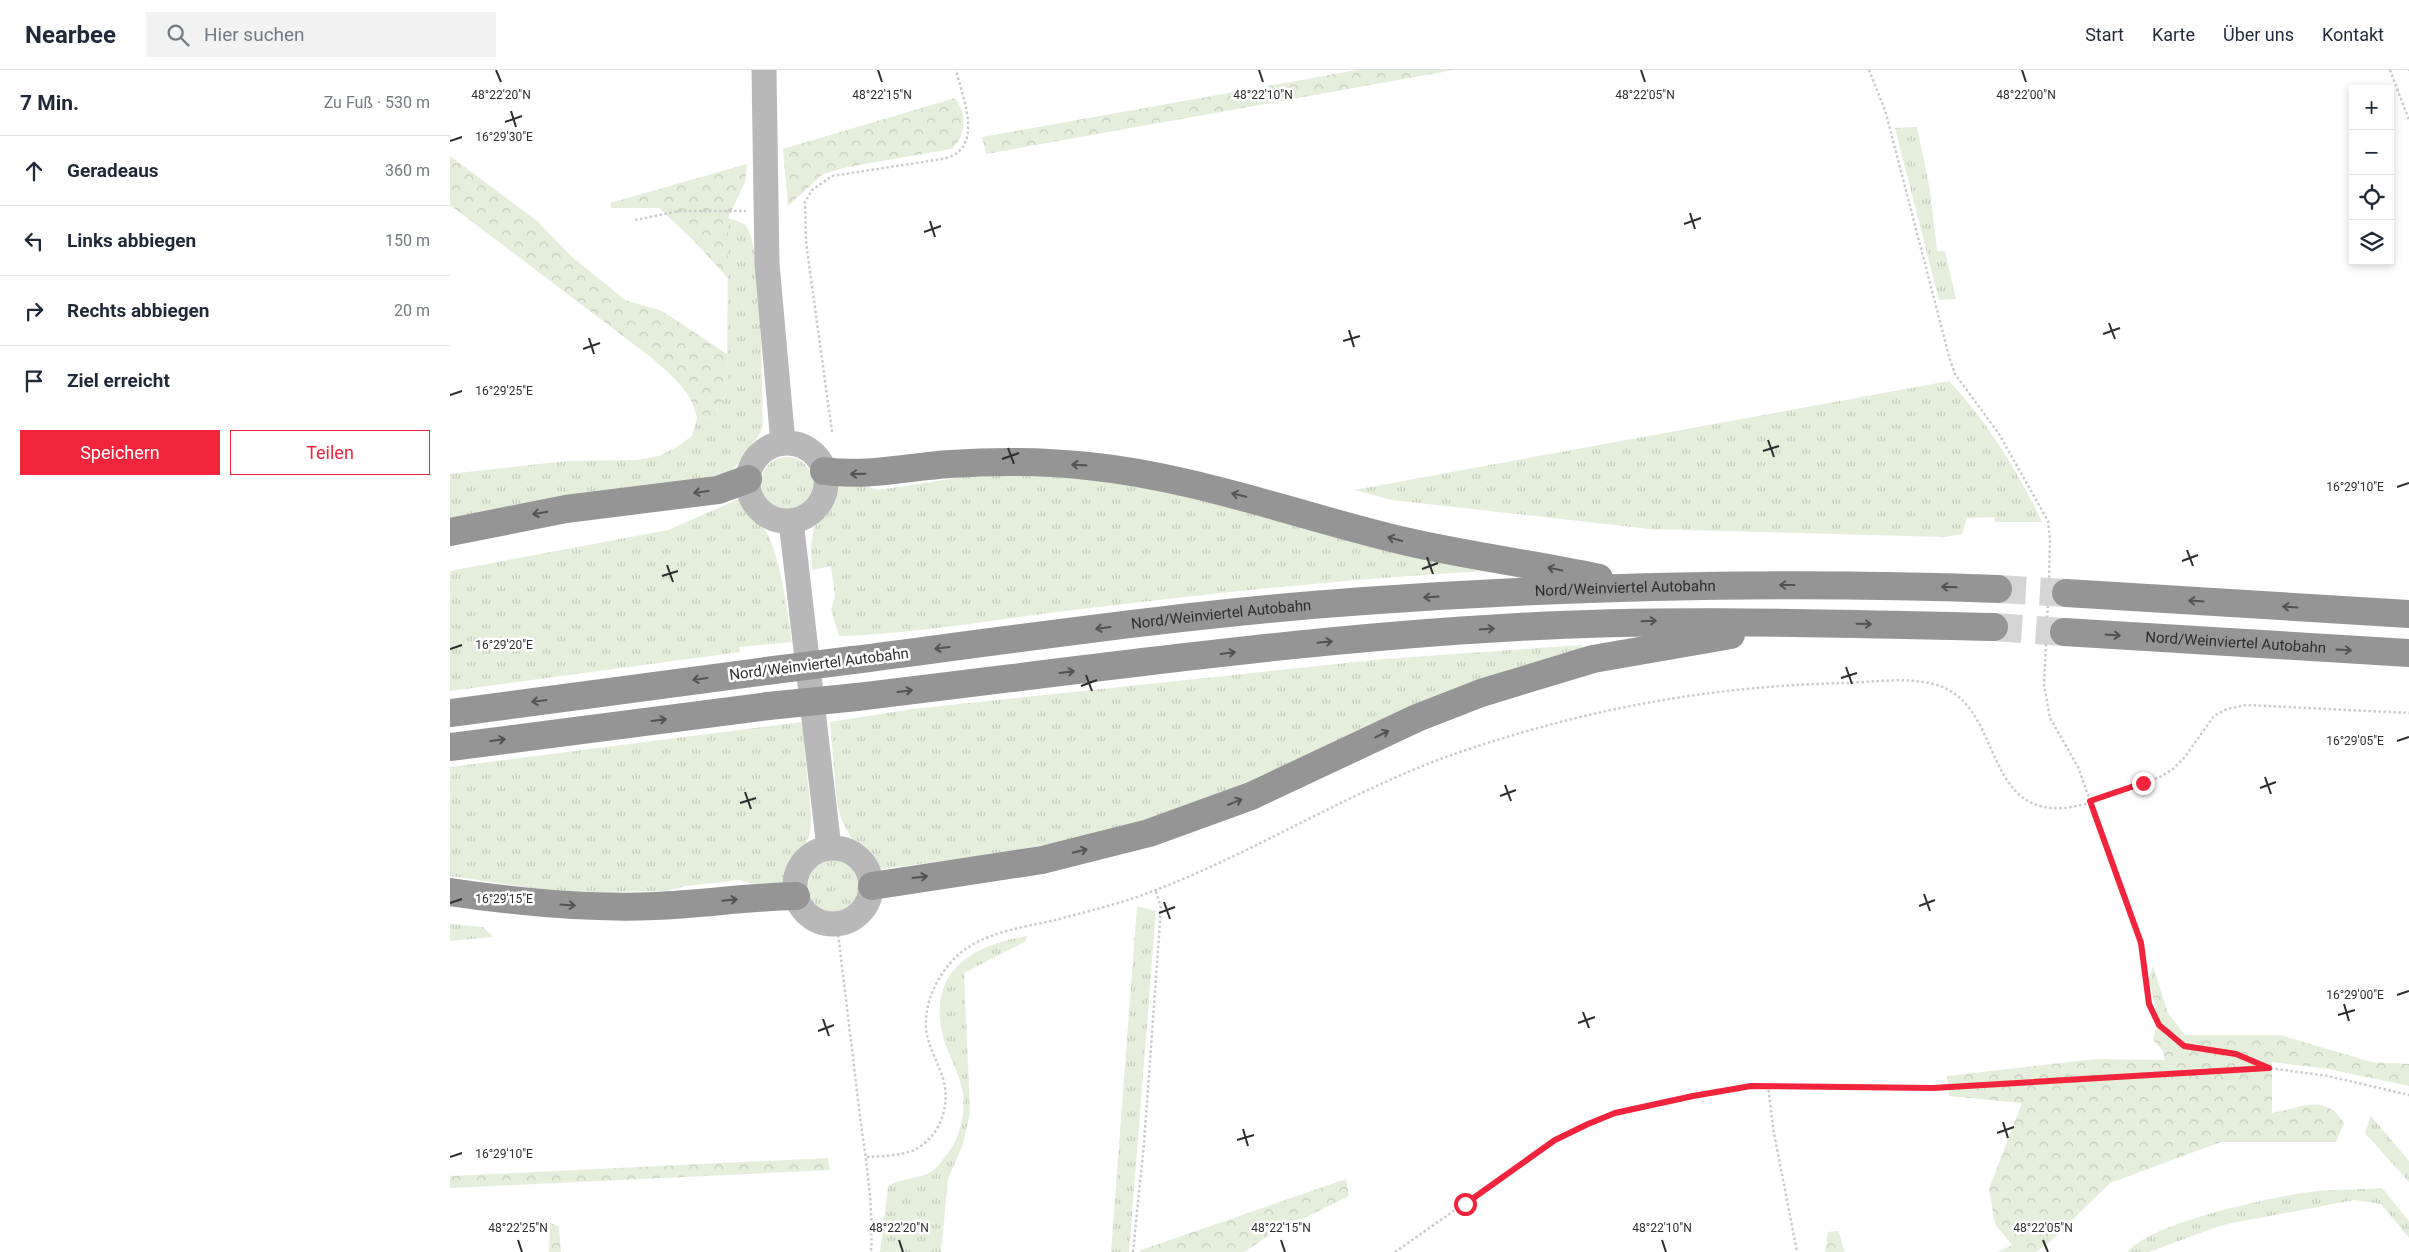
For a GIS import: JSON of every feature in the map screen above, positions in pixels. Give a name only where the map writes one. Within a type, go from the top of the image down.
[{"type":"highway","points":[[824,471],[858,475],[950,464],[1015,462],[1126,470],[1244,496],[1404,541],[1476,556],[1539,565],[1637,586]]},
{"type":"highway","points":[[450,532],[566,509],[718,490],[748,479]]},
{"type":"highway","name":"Nord/Weinviertel Autobahn","points":[[450,713],[766,670],[1273,609],[1402,598],[1637,586],[1897,585],[1998,588]]},
{"type":"highway","points":[[2054,592],[2409,614]]},
{"type":"highway","points":[[450,747],[768,706],[1276,647],[1424,633],[1682,620],[1994,627]]},
{"type":"highway","points":[[872,886],[1042,860],[1149,833],[1251,796],[1432,712],[1481,693],[1560,668],[1688,641],[1816,623]]},
{"type":"highway","name":"Nord/Weinviertel Autobahn","points":[[2052,631],[2409,653]]},
{"type":"highway","points":[[450,892],[517,901],[610,907],[796,896]]},
{"type":"main road","points":[[764,70],[765,212],[771,324],[783,443]]},
{"type":"main road","points":[[783,443],[804,447],[816,458],[824,471],[826,483],[819,504],[802,518],[791,521],[774,518],[760,510],[753,501],[748,479],[750,468],[756,458],[765,450],[783,443]]},
{"type":"main road","points":[[791,521],[829,848]]},
{"type":"main road","points":[[829,848],[846,850],[856,856],[865,864],[870,874],[872,886],[870,897],[862,912],[848,922],[837,925],[816,921],[807,914],[796,896],[796,877],[800,868],[813,854],[829,848]]},
{"type":"path","points":[[832,432],[807,251],[805,202],[812,190],[832,176],[942,159],[956,154],[966,140],[968,126],[956,70]]},
{"type":"path","points":[[1868,70],[1885,110],[1952,367],[1999,434],[2048,521],[2054,592],[2052,631],[2044,685],[2050,718],[2078,767],[2141,943],[2149,1004],[2159,1025],[2184,1046],[2236,1054],[2269,1068]]},
{"type":"path","points":[[2390,70],[2409,120]]},
{"type":"path","points":[[635,220],[680,210],[765,212]]},
{"type":"path","points":[[867,1157],[897,1155],[915,1149],[931,1137],[943,1117],[946,1100],[944,1083],[926,1031],[927,1003],[939,978],[955,958],[972,946],[994,935],[1071,916],[1156,889],[1206,870],[1387,781],[1461,752],[1549,724],[1629,705],[1705,692],[1782,684],[1894,681],[1932,683],[1951,691],[1971,710],[1985,733],[2002,775],[2014,792],[2028,802],[2043,807],[2064,808],[2160,777],[2173,769],[2184,758],[2214,716],[2227,709],[2246,705],[2262,705],[2409,713]]},
{"type":"path","points":[[1133,1252],[1144,1144],[1161,908],[1156,889]]},
{"type":"path","points":[[837,925],[858,1102],[867,1157],[872,1232],[871,1252]]},
{"type":"path","points":[[1396,1252],[1555,1140],[1588,1124],[1615,1113],[1751,1086],[1933,1088],[2269,1068],[2328,1076],[2409,1096]]},
{"type":"path","points":[[1768,1085],[1773,1128],[1798,1252]]},
{"type":"green space","points":[[1357,70],[1454,70],[986,154],[982,137]]},
{"type":"green space","points":[[955,98],[962,111],[964,125],[960,138],[951,149],[848,167],[823,174],[788,206],[783,149]]},
{"type":"green space","points":[[1917,127],[1930,190],[1937,251],[1945,251],[1956,299],[1939,300],[1895,128]]},
{"type":"green space","points":[[450,156],[537,221],[571,256],[625,300],[662,311],[727,354],[727,392],[713,417],[697,418],[686,392],[652,358],[450,205]]},
{"type":"green space","points":[[747,164],[745,182],[728,218],[728,278],[693,240],[659,208],[611,208],[610,203]]},
{"type":"green space","points":[[728,218],[746,226],[751,238],[758,287],[761,352],[763,424],[759,435],[735,467],[723,475],[450,522],[450,474],[567,461],[637,460],[659,456],[677,447],[692,436],[697,418],[713,417],[727,392]]},
{"type":"green space","points":[[1949,381],[1977,413],[2001,448],[2042,522],[1995,522],[1995,517],[1967,518],[1962,534],[1945,537],[1650,529],[1392,500],[1354,490]]},
{"type":"green space","points":[[787,457],[797,459],[805,465],[811,473],[813,483],[811,493],[805,501],[797,507],[787,509],[777,507],[769,501],[763,493],[761,483],[763,473],[769,465],[777,459]]},
{"type":"green space","points":[[1009,474],[1067,477],[1124,483],[1179,493],[1488,571],[1268,588],[1104,606],[918,630],[839,636],[831,610],[835,596],[831,566],[812,570],[811,547],[814,527],[830,509],[835,499],[837,487],[859,484],[878,490],[976,475]]},
{"type":"green space","points":[[739,499],[745,510],[766,531],[774,549],[784,588],[792,642],[739,647],[740,652],[450,691],[450,571],[668,530]]},
{"type":"green space","points":[[1582,645],[1582,649],[1529,664],[1426,702],[1224,791],[1173,811],[1102,833],[1065,841],[992,854],[881,869],[870,851],[852,839],[842,821],[837,803],[830,722],[913,709],[1384,659]]},
{"type":"green space","points":[[802,722],[811,827],[805,845],[788,866],[785,883],[761,886],[739,880],[686,886],[667,891],[597,892],[545,890],[450,876],[450,767]]},
{"type":"green space","points":[[829,860],[839,860],[853,867],[860,881],[860,891],[853,905],[839,912],[829,912],[819,908],[812,901],[808,891],[808,881],[812,871],[819,864]]},
{"type":"green space","points":[[1137,906],[1156,911],[1129,1252],[1111,1252]]},
{"type":"green space","points":[[450,924],[483,927],[493,937],[450,941]]},
{"type":"green space","points":[[1027,936],[1026,941],[964,973],[970,1112],[963,1144],[948,1179],[941,1252],[880,1252],[888,1186],[898,1181],[926,1175],[933,1171],[954,1144],[962,1120],[962,1087],[942,1032],[940,1010],[942,992],[949,977],[959,964],[973,954],[1007,940]]},
{"type":"green space","points":[[2153,966],[2168,1013],[2185,1035],[2280,1035],[2371,1062],[2409,1064],[2409,1086],[2328,1069],[2272,1062],[2272,1113],[2312,1104],[2329,1108],[2337,1113],[2344,1123],[2336,1142],[2221,1142],[2110,1183],[2051,1241],[2036,1252],[1998,1252],[2012,1245],[1995,1224],[1989,1189],[2022,1103],[1949,1096],[1947,1076],[2096,1059],[2165,1060],[2163,1051],[2153,1040],[2158,1018],[2149,980]]},
{"type":"green space","points":[[2371,1116],[2409,1161],[2409,1182],[2365,1133]]},
{"type":"green space","points":[[828,1158],[830,1170],[450,1188],[450,1176]]},
{"type":"green space","points":[[1346,1179],[1349,1196],[1270,1235],[1244,1252],[1140,1252],[1141,1250]]},
{"type":"green space","points":[[2382,1188],[2409,1221],[2409,1238],[2381,1204],[2354,1200],[2222,1225],[2149,1252],[2128,1252],[2140,1241],[2159,1231],[2236,1207],[2312,1192]]},
{"type":"green space","points":[[550,1223],[559,1226],[561,1252],[549,1252]]},
{"type":"green space","points":[[1838,1231],[1845,1252],[1825,1252],[1828,1232]]},
{"type":"tunnel","points":[[1998,589],[2066,593]]},
{"type":"tunnel","points":[[1994,627],[2064,632]]},
{"type":"route","points":[[1465,1204],[1555,1140],[1588,1124],[1615,1113],[1751,1086],[1933,1088],[2269,1068],[2236,1054],[2184,1046],[2159,1025],[2149,1004],[2141,943],[2090,801],[2143,783]]}]
